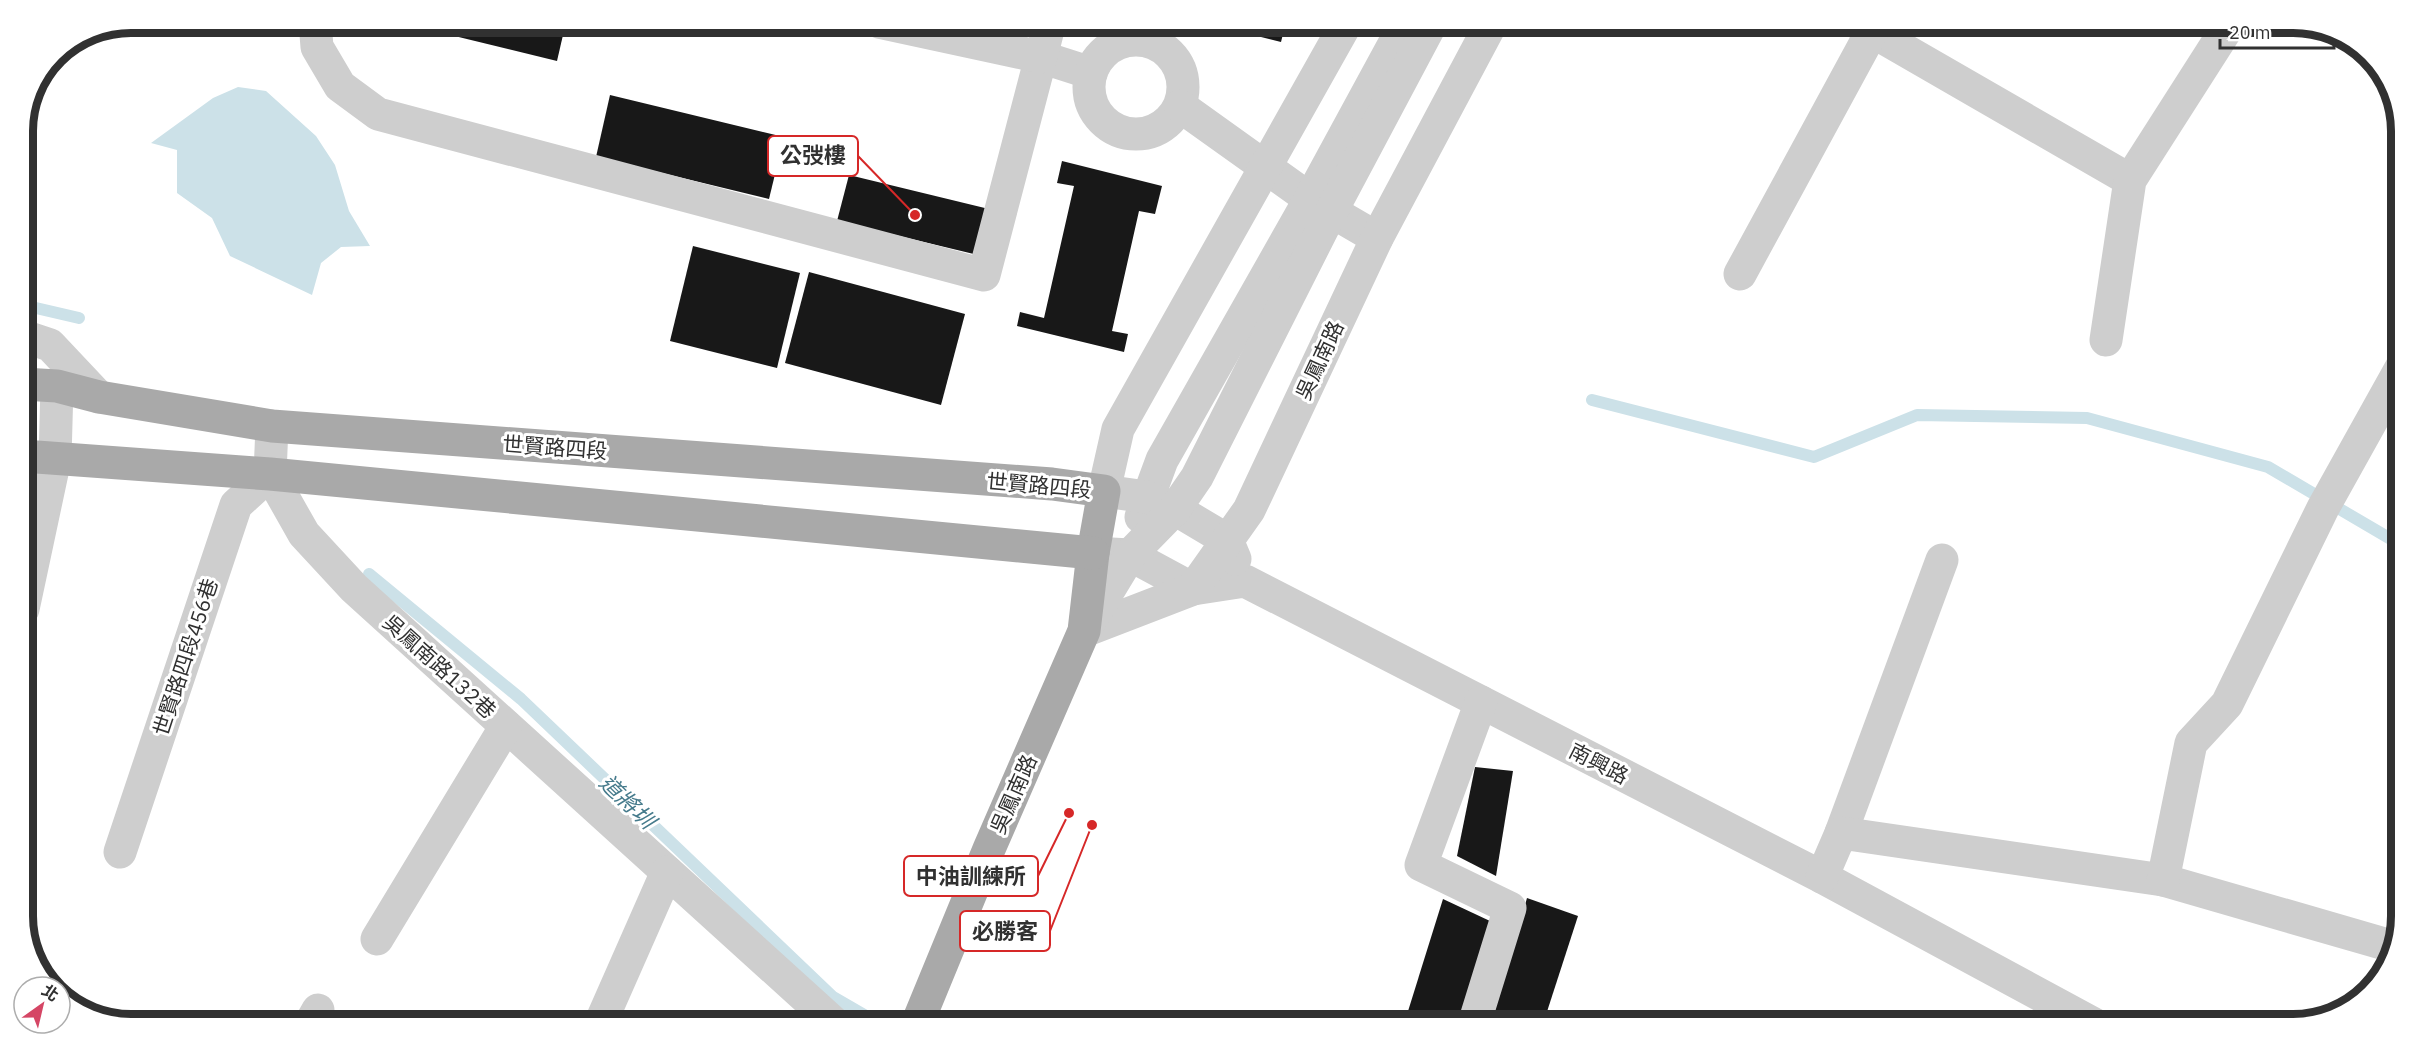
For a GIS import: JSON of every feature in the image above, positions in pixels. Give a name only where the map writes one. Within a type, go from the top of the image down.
[{"type":"main road","name":"世賢路四段","points":[[33,385],[57,386],[99,397],[272,426],[1052,484],[1104,491],[1093,553]]},
{"type":"main road","points":[[33,457],[270,474],[1093,553]]},
{"type":"main road","name":"吳鳳南路","points":[[922,1014],[989,849],[1084,631],[1093,553]]},
{"type":"street","points":[[316,33],[317,47],[340,86],[378,114],[984,274],[1047,33]]},
{"type":"street","points":[[930,33],[1041,57],[1091,73]]},
{"type":"street","points":[[1084,631],[1193,589],[1245,581],[1227,540],[1161,503],[1104,491],[1118,429],[1341,33]]},
{"type":"street","name":"吳鳳南路","points":[[1321,206],[1401,33]]},
{"type":"street","name":"吳鳳南路","points":[[1084,631],[1161,503],[1162,460],[1321,206],[1425,33]]},
{"type":"street","name":"吳鳳南路","points":[[1193,589],[1249,510],[1377,237],[1486,33]]},
{"type":"street","points":[[1740,274],[1864,33]]},
{"type":"street","points":[[1880,33],[2130,180]]},
{"type":"street","points":[[2106,340],[2130,180],[2224,33]]},
{"type":"street","points":[[1137,40],[1153,43],[1166,51],[1176,62],[1182,76],[1183,92],[1180,106],[1171,120],[1158,129],[1143,134],[1127,134],[1112,129],[1100,118],[1092,104],[1088,89],[1091,73],[1098,60],[1109,49],[1122,42],[1137,40]]},
{"type":"street","points":[[1180,106],[1321,206],[1377,237]]},
{"type":"street","points":[[33,339],[50,345],[99,397]]},
{"type":"street","points":[[33,562],[55,459],[57,386]]},
{"type":"street","points":[[2163,880],[2191,743],[2227,704],[2323,508],[2391,386]]},
{"type":"street","points":[[270,474],[272,426]]},
{"type":"street","name":"吳鳳南路132巷","points":[[270,474],[304,534],[354,588],[824,1014]]},
{"type":"street","name":"世賢路四段456巷","points":[[120,852],[236,505],[270,474]]},
{"type":"street","points":[[1093,553],[1130,555],[1193,589]]},
{"type":"street","points":[[1822,877],[1841,833],[1942,560]]},
{"type":"street","name":"南興路","points":[[1245,581],[1822,877],[2075,1014]]},
{"type":"street","points":[[1477,1014],[1509,908],[1420,865],[1481,702]]},
{"type":"street","points":[[377,939],[506,726]]},
{"type":"street","points":[[1841,833],[2163,880],[2387,943]]},
{"type":"street","points":[[604,1014],[667,872]]},
{"type":"water","points":[[238,87],[266,91],[316,136],[335,165],[349,211],[370,246],[341,247],[321,263],[312,295],[230,256],[212,218],[177,193],[177,150],[151,143],[213,98]]},
{"type":"building","points":[[442,33],[563,33],[557,61]]},
{"type":"building","points":[[987,33],[1025,33],[1023,42]]},
{"type":"building","points":[[1245,33],[1283,33],[1281,42]]},
{"type":"building","points":[[610,95],[784,137],[769,199],[596,157]]},
{"type":"building","points":[[1062,161],[1162,186],[1155,214],[1139,211],[1112,331],[1128,334],[1124,352],[1017,326],[1020,312],[1044,318],[1074,186],[1057,183]]},
{"type":"building","points":[[849,175],[993,210],[982,256],[837,221]]},
{"type":"building","points":[[693,246],[800,273],[777,368],[670,341]]},
{"type":"building","points":[[809,272],[965,314],[941,405],[785,363]]},
{"type":"building","points":[[1475,767],[1513,771],[1496,876],[1457,856]]},
{"type":"building","points":[[1527,898],[1578,916],[1546,1014],[1494,1014]]},
{"type":"building","points":[[1443,899],[1490,921],[1461,1014],[1407,1014]]},
{"type":"waterway","name":"道將圳","points":[[33,307],[79,318]]},
{"type":"waterway","points":[[1592,400],[1814,457],[1917,415],[2087,418],[2268,467],[2391,539]]},
{"type":"waterway","name":"道將圳","points":[[369,574],[521,699],[833,997],[862,1014]]},
{"type":"place","name":"公弢樓","points":[[915,215]]},
{"type":"place","name":"中油訓練所","points":[[1069,813]]},
{"type":"place","name":"必勝客","points":[[1092,825]]}]
